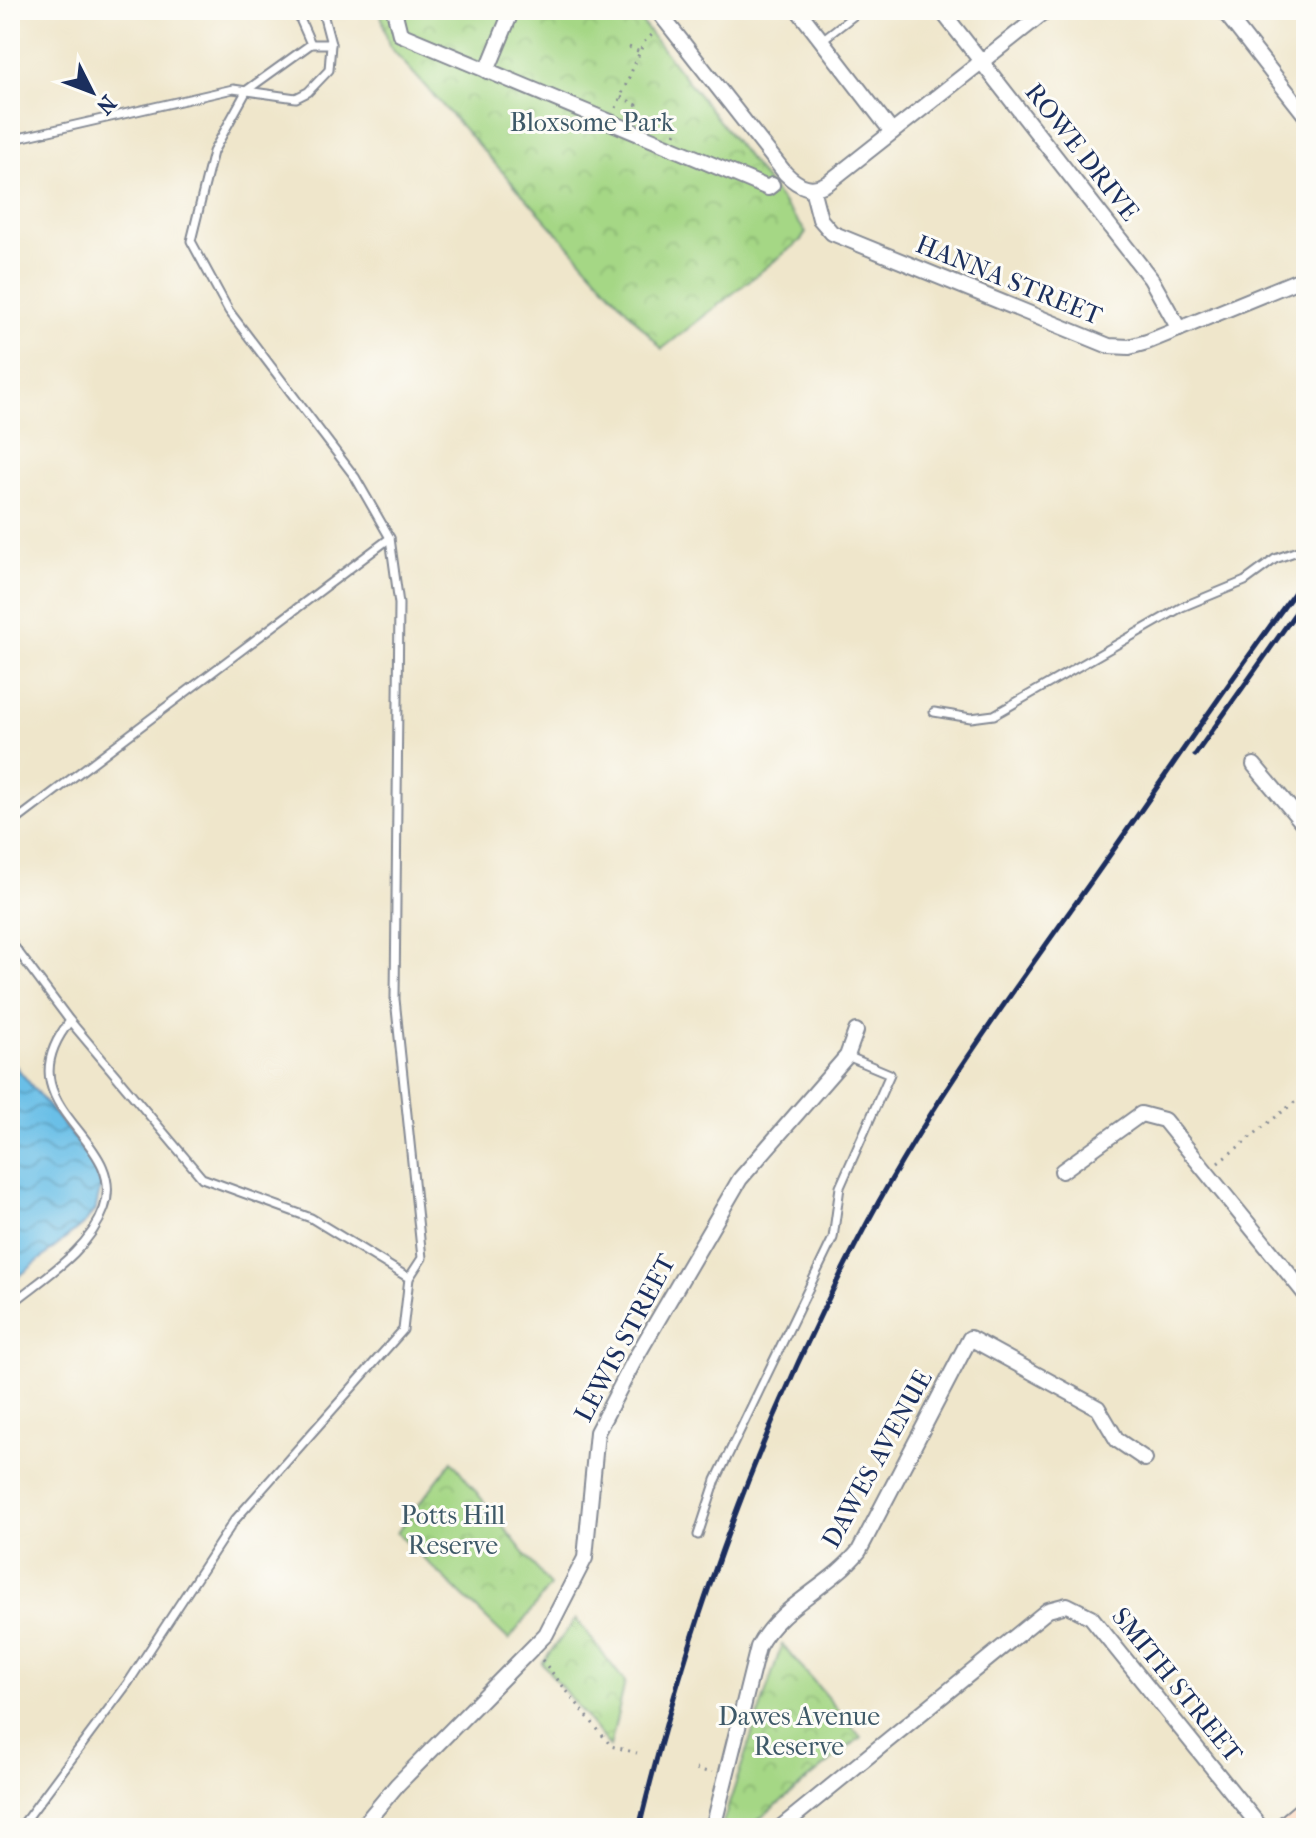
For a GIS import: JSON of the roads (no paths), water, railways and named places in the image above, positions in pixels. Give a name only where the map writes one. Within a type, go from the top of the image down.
[{"type":"street","points":[[394,10],[400,34],[450,63],[487,71],[768,188],[772,185]]},
{"type":"street","points":[[487,71],[512,10]]},
{"type":"street","points":[[657,10],[785,173],[802,186],[812,188],[829,182],[1047,10]]},
{"type":"street","points":[[798,10],[892,132]]},
{"type":"street","name":"ROWE DRIVE","points":[[941,10],[1151,279],[1179,329]]},
{"type":"street","points":[[1223,10],[1306,116]]},
{"type":"street","name":"HANNA STREET","points":[[812,188],[820,219],[832,233],[1073,334],[1109,346],[1129,347],[1306,277]]},
{"type":"street","points":[[1254,765],[1306,827]]},
{"type":"street","name":"LEWIS STREET","points":[[361,1828],[397,1785],[546,1634],[585,1558],[597,1432],[635,1359],[740,1179],[847,1056],[856,1031]]},
{"type":"street","points":[[1062,1171],[1141,1114],[1164,1120],[1306,1295]]},
{"type":"street","name":"DAWES AVENUE","points":[[713,1828],[758,1647],[767,1629],[844,1569],[859,1551],[970,1338],[1098,1408],[1117,1440],[1145,1459]]},
{"type":"street","name":"SMITH STREET","points":[[780,1828],[1048,1610],[1067,1605],[1091,1617],[1261,1828]]},
{"type":"street","points":[[372,1816],[385,1828]]},
{"type":"lane","points":[[296,10],[311,44]]},
{"type":"lane","points":[[10,140],[233,89],[296,98],[308,92],[329,70],[331,44],[322,10]]},
{"type":"lane","points":[[822,40],[861,10]]},
{"type":"lane","points":[[20,1828],[128,1683],[234,1521],[403,1330],[409,1278],[422,1258],[395,999],[399,604],[390,538],[355,477],[229,311],[191,241],[213,152],[247,90],[311,44],[331,44]]},
{"type":"lane","points":[[10,825],[390,538]]},
{"type":"lane","points":[[934,712],[971,718],[994,715],[1182,607],[1245,581],[1275,559],[1305,548]]},
{"type":"lane","points":[[10,941],[70,1021],[202,1178],[311,1218],[409,1278]]},
{"type":"lane","points":[[10,1305],[79,1248],[105,1207],[107,1193],[102,1166],[58,1109],[49,1089],[52,1053],[70,1021]]},
{"type":"lane","points":[[698,1535],[716,1480],[833,1238],[840,1187],[890,1074],[847,1056]]},
{"type":"water","points":[[10,1059],[90,1158],[101,1185],[96,1208],[86,1222],[10,1284]]},
{"type":"railway","points":[[639,1828],[680,1677],[730,1529],[788,1385],[856,1244],[910,1148],[1000,1010],[1306,577]]},
{"type":"railway","points":[[1195,755],[1306,598]]},
{"type":"park label","name":"Bloxsome Park","points":[[592,122]]},
{"type":"park label","name":"Potts Hill Reserve","points":[[453,1530]]},
{"type":"park label","name":"Dawes Avenue Reserve","points":[[799,1731]]}]
